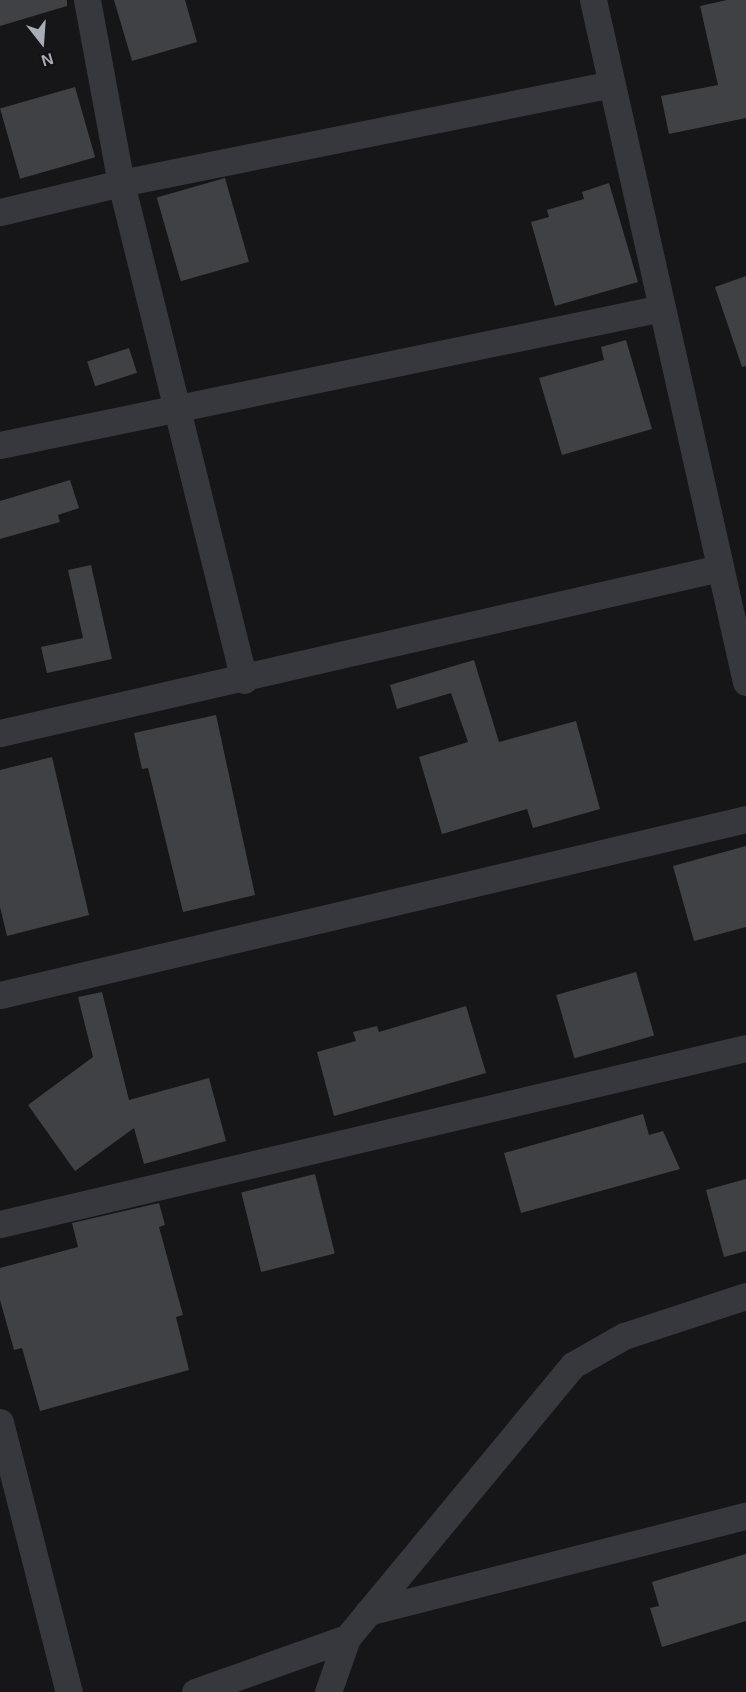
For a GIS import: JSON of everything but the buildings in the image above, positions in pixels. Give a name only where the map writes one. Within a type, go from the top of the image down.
[{"type":"street","points":[[87,0],[121,183],[244,680]]},
{"type":"street","points":[[593,0],[746,682]]},
{"type":"street","points":[[0,212],[121,183],[611,84]]},
{"type":"street","points":[[0,445],[662,308]]},
{"type":"street","points":[[0,734],[244,680],[720,568]]},
{"type":"street","points":[[0,995],[746,819]]},
{"type":"street","points":[[0,1224],[746,1048]]},
{"type":"street","points":[[328,1692],[347,1638],[573,1365],[624,1336],[746,1296]]},
{"type":"street","points":[[0,1422],[69,1692]]},
{"type":"street","points":[[368,1612],[746,1516]]},
{"type":"street","points":[[195,1692],[347,1638]]}]
